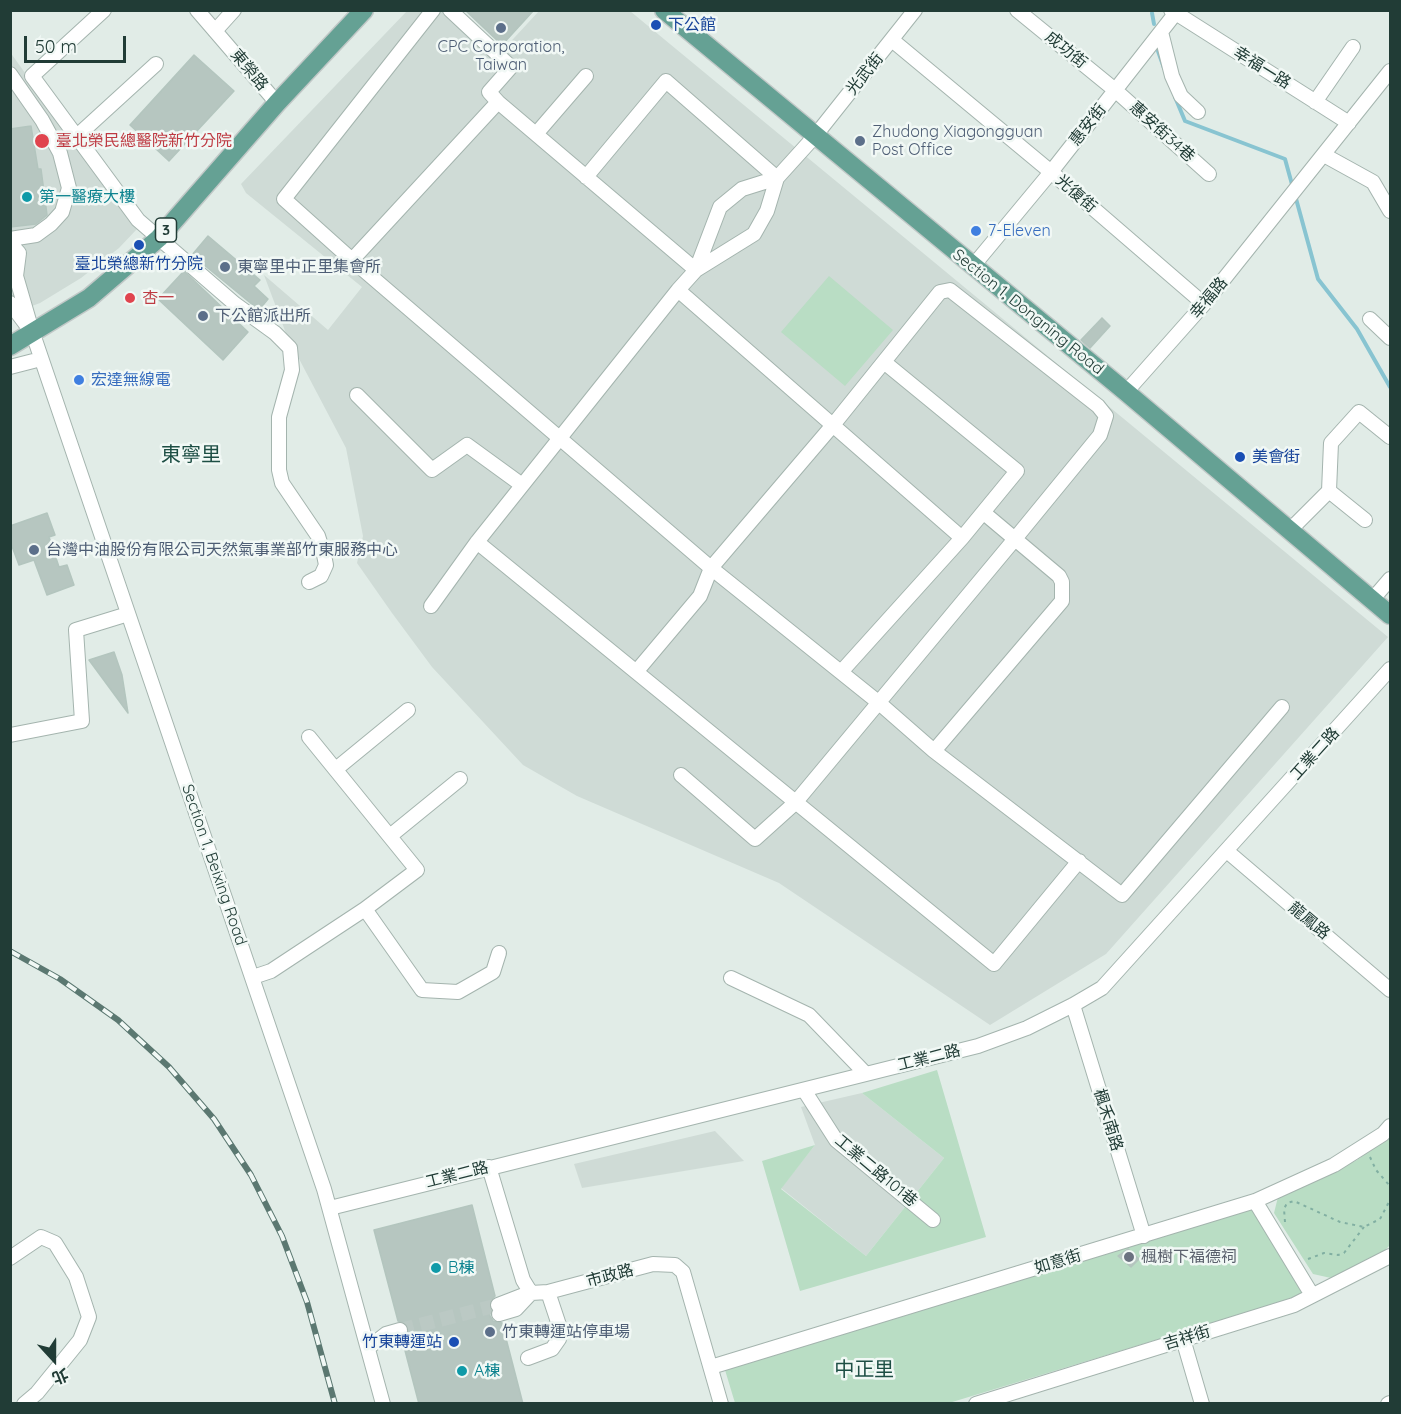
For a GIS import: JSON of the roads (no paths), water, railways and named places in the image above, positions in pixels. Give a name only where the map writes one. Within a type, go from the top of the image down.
[{"type":"main road","name":"3","points":[[10,346],[89,298],[159,238],[277,104],[364,10]]},
{"type":"main road","name":"Section 1, Dongning Road","points":[[664,10],[1126,392],[1390,615]]},
{"type":"main road","points":[[10,331],[32,331]]},
{"type":"street","points":[[104,10],[32,76],[138,220],[235,304],[275,333],[290,348],[292,370],[279,417],[279,470],[282,483],[318,536],[324,555],[326,565],[321,576],[309,582]]},
{"type":"street","name":"東榮路","points":[[197,10],[277,104]]},
{"type":"street","points":[[215,31],[234,10]]},
{"type":"street","points":[[433,10],[284,199],[711,568],[878,702],[934,751],[1122,895],[1282,707]]},
{"type":"street","points":[[450,10],[511,68],[489,92],[498,102],[696,270]]},
{"type":"street","name":"光武街","points":[[777,178],[815,136],[915,10]]},
{"type":"street","name":"成功街","points":[[1017,10],[1115,90]]},
{"type":"street","name":"惠安街","points":[[973,266],[1051,172],[1175,11]]},
{"type":"street","name":"幸福一路","points":[[1175,11],[1349,123]]},
{"type":"street","points":[[1161,32],[1172,76],[1181,96],[1198,112]]},
{"type":"street","name":"光復街","points":[[892,40],[1051,172],[1204,304]]},
{"type":"street","points":[[1315,102],[1353,47]]},
{"type":"street","points":[[76,137],[156,64]]},
{"type":"street","points":[[10,74],[42,120],[60,153],[69,188],[62,212],[36,235],[10,241]]},
{"type":"street","points":[[536,134],[586,76]]},
{"type":"street","points":[[1389,78],[1324,155],[1373,182],[1390,211]]},
{"type":"street","points":[[586,177],[666,81],[777,178]]},
{"type":"street","name":"惠安街34巷","points":[[1115,90],[1209,174]]},
{"type":"street","points":[[352,260],[498,102]]},
{"type":"street","name":"幸福路","points":[[1126,392],[1204,304],[1324,155]]},
{"type":"street","points":[[431,606],[477,542],[678,290],[696,270],[754,234],[767,211],[777,178]]},
{"type":"street","points":[[696,270],[720,207],[742,189],[777,178]]},
{"type":"street","name":"Section 1, Beixing Road","points":[[10,241],[19,253],[16,276],[41,359],[330,1209],[383,1404]]},
{"type":"street","points":[[678,290],[962,538]]},
{"type":"street","points":[[636,672],[700,596],[711,568],[833,425],[940,292],[950,290],[1098,406],[1106,416],[1100,435],[1014,540],[795,803],[755,839],[681,775]]},
{"type":"street","points":[[10,303],[32,331]]},
{"type":"street","points":[[1370,318],[1390,338]]},
{"type":"street","points":[[10,367],[41,359]]},
{"type":"street","points":[[841,672],[984,513],[1017,471],[884,362]]},
{"type":"street","points":[[357,395],[432,470],[467,445],[522,486]]},
{"type":"street","points":[[1290,530],[1329,491],[1331,443],[1359,412],[1390,437]]},
{"type":"street","points":[[1329,491],[1365,520]]},
{"type":"street","points":[[934,751],[1062,601],[1062,582],[1059,576],[984,513]]},
{"type":"street","points":[[477,542],[994,964],[1079,861]]},
{"type":"street","points":[[1372,600],[1390,579]]},
{"type":"street","points":[[10,735],[82,721],[76,630],[128,614]]},
{"type":"street","name":"工業二路","points":[[330,1209],[489,1167],[978,1046],[1027,1028],[1102,988],[1228,852],[1390,669]]},
{"type":"street","points":[[336,769],[408,710]]},
{"type":"street","points":[[253,977],[271,971],[365,909],[417,870],[309,737]]},
{"type":"street","points":[[390,836],[460,779]]},
{"type":"street","name":"龍鳳路","points":[[1228,852],[1390,990]]},
{"type":"street","points":[[365,909],[422,990],[458,992],[493,972],[499,953]]},
{"type":"street","points":[[731,978],[809,1015],[866,1073]]},
{"type":"street","name":"楓禾南路","points":[[1072,1005],[1144,1236]]},
{"type":"street","name":"工業二路101巷","points":[[804,1090],[836,1140],[933,1220]]},
{"type":"street","name":"如意街","points":[[711,1367],[1256,1201],[1334,1165],[1383,1134],[1390,1126]]},
{"type":"street","points":[[489,1167],[523,1280],[531,1293],[516,1309],[498,1309]]},
{"type":"street","points":[[1256,1201],[1312,1295]]},
{"type":"street","points":[[10,1258],[41,1237],[56,1243],[76,1277],[89,1317],[80,1340],[37,1393],[24,1404]]},
{"type":"street","name":"吉祥街","points":[[976,1404],[1294,1305],[1390,1256]]},
{"type":"street","name":"市政路","points":[[531,1293],[548,1292],[653,1264],[675,1266],[687,1281],[721,1404]]},
{"type":"street","points":[[528,1358],[552,1349],[559,1339],[560,1328],[548,1292]]},
{"type":"street","points":[[368,1348],[401,1334]]},
{"type":"street","points":[[1183,1339],[1202,1404]]},
{"type":"waterway","points":[[1152,13],[1154,24]]},
{"type":"waterway","points":[[1158,51],[1164,68]]},
{"type":"waterway","points":[[1175,97],[1185,121],[1285,159],[1293,188]]},
{"type":"waterway","points":[[1295,195],[1318,279],[1357,329],[1390,387]]},
{"type":"tunnel","points":[[400,1330],[498,1305]]},
{"type":"railway","points":[[10,951],[60,979],[118,1020],[169,1067],[214,1119],[251,1175],[282,1236],[307,1302],[335,1404]]},
{"type":"place","name":"下公館","points":[[656,25]]},
{"type":"place","name":"CPC Corporation, Taiwan","points":[[501,28]]},
{"type":"place","name":"臺北榮民總醫院新竹分院","points":[[42,141]]},
{"type":"place","name":"Zhudong Xiagongguan Post Office","points":[[860,141]]},
{"type":"place","name":"第一醫療大樓","points":[[27,197]]},
{"type":"place","name":"7-Eleven","points":[[976,231]]},
{"type":"place","name":"臺北榮總新竹分院","points":[[139,245]]},
{"type":"place","name":"東寧里中正里集會所","points":[[225,267]]},
{"type":"place","name":"杏一","points":[[130,298]]},
{"type":"place","name":"下公館派出所","points":[[203,316]]},
{"type":"place","name":"宏達無線電","points":[[79,380]]},
{"type":"place","name":"美會街","points":[[1240,457]]},
{"type":"place","name":"台灣中油股份有限公司天然氣事業部竹東服務中心","points":[[34,550]]},
{"type":"place","name":"楓樹下福德祠","points":[[1129,1257]]},
{"type":"place","name":"B棟","points":[[436,1268]]},
{"type":"place","name":"竹東轉運站停車場","points":[[490,1332]]},
{"type":"place","name":"竹東轉運站","points":[[454,1342]]},
{"type":"place","name":"A棟","points":[[462,1371]]},
{"type":"district","name":"東寧里","points":[[191,455]]},
{"type":"district","name":"中正里","points":[[864,1370]]}]
